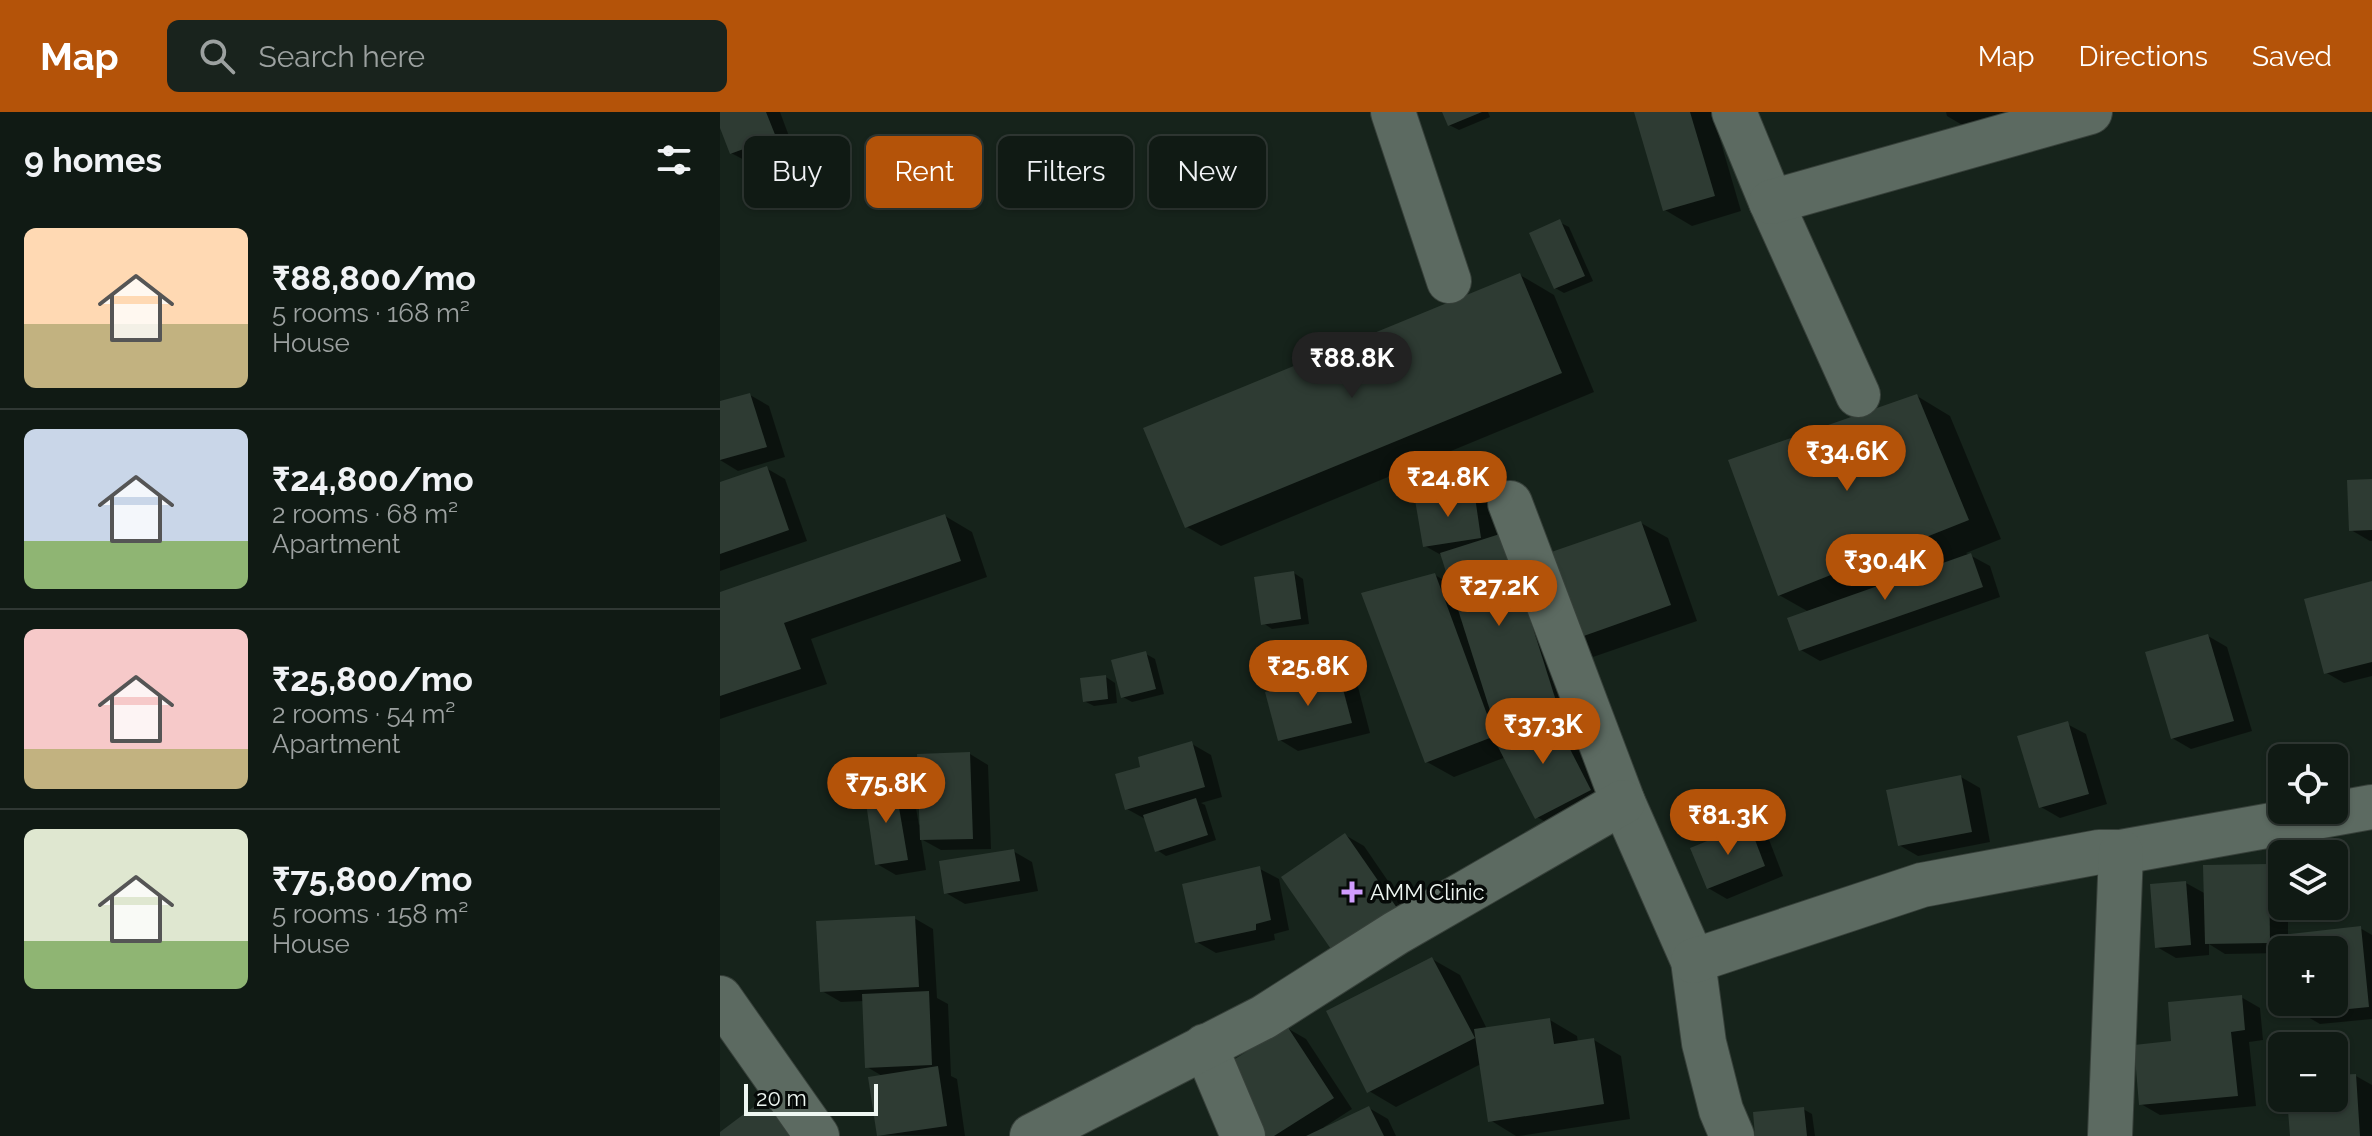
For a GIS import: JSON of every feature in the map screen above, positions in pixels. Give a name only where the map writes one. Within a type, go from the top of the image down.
[{"type":"street","points":[[1393,112],[1449,281]]},
{"type":"street","points":[[1734,112],[1858,395]]},
{"type":"street","points":[[1771,202],[2090,112]]},
{"type":"street","points":[[1510,503],[1623,802],[1693,961],[1704,1043],[1721,1110],[1732,1136]]},
{"type":"street","points":[[1032,1136],[1264,1017],[1396,933],[1623,802]]},
{"type":"street","points":[[1693,961],[1922,885],[2372,807]]},
{"type":"street","points":[[2110,1136],[2121,852]]},
{"type":"street","points":[[720,998],[817,1136]]},
{"type":"street","points":[[1205,1046],[1243,1136]]},
{"type":"building","points":[[720,112],[766,112],[776,136],[744,136],[744,149],[730,154],[720,128]]},
{"type":"building","points":[[1442,112],[1482,112],[1448,126]]},
{"type":"building","points":[[1634,112],[1690,112],[1715,196],[1663,211]]},
{"type":"building","points":[[1560,219],[1585,276],[1554,289],[1529,233]]},
{"type":"building","points":[[1520,273],[1562,373],[1185,528],[1143,428]]},
{"type":"building","points":[[750,393],[767,447],[720,460],[720,401]]},
{"type":"building","points":[[1917,394],[1969,520],[1778,596],[1728,460]]},
{"type":"building","points":[[767,466],[789,530],[720,554],[720,482]]},
{"type":"building","points":[[2372,479],[2372,530],[2349,531],[2347,480]]},
{"type":"building","points":[[1474,490],[1481,538],[1423,547],[1415,500]]},
{"type":"building","points":[[945,514],[961,561],[784,623],[801,669],[720,696],[720,592]]},
{"type":"building","points":[[1641,521],[1671,605],[1564,643],[1534,558]]},
{"type":"building","points":[[1503,533],[1557,704],[1494,723],[1440,553]]},
{"type":"building","points":[[1971,553],[1983,587],[1799,651],[1787,618]]},
{"type":"building","points":[[1294,571],[1301,619],[1261,625],[1254,577]]},
{"type":"building","points":[[1435,573],[1495,736],[1425,763],[1361,593]]},
{"type":"building","points":[[2372,581],[2372,662],[2324,674],[2304,599]]},
{"type":"building","points":[[2208,634],[2234,721],[2171,739],[2145,652]]},
{"type":"building","points":[[1146,651],[1156,689],[1121,698],[1111,660]]},
{"type":"building","points":[[1339,674],[1352,723],[1278,741],[1265,692]]},
{"type":"building","points":[[1106,675],[1108,699],[1083,702],[1080,678]]},
{"type":"building","points":[[1551,712],[1591,790],[1535,819],[1495,741]]},
{"type":"building","points":[[2068,721],[2089,794],[2039,808],[2017,736]]},
{"type":"building","points":[[1192,741],[1205,787],[1125,810],[1115,774],[1140,767],[1138,757]]},
{"type":"building","points":[[970,752],[973,839],[920,840],[917,754]]},
{"type":"building","points":[[1961,775],[1972,832],[1898,846],[1886,790]]},
{"type":"building","points":[[895,784],[908,860],[875,865],[864,789]]},
{"type":"building","points":[[1196,798],[1208,835],[1155,852],[1143,815]]},
{"type":"building","points":[[1749,824],[1765,866],[1707,889],[1690,848]]},
{"type":"building","points":[[1345,833],[1397,908],[1333,952],[1281,877]]},
{"type":"building","points":[[1014,849],[1020,881],[944,894],[939,861]]},
{"type":"building","points":[[2268,864],[2268,943],[2205,944],[2203,865]]},
{"type":"building","points":[[1260,866],[1271,920],[1256,924],[1256,930],[1195,943],[1182,884]]},
{"type":"building","points":[[2186,881],[2191,945],[2155,948],[2150,884]]},
{"type":"building","points":[[915,916],[919,987],[820,992],[816,921]]},
{"type":"building","points":[[2361,926],[2369,1007],[2348,1009],[2348,936],[2290,934]]},
{"type":"building","points":[[1432,957],[1475,1038],[1367,1093],[1326,1011]]},
{"type":"building","points":[[929,991],[932,1065],[865,1068],[862,994]]},
{"type":"building","points":[[2242,995],[2245,1030],[2231,1032],[2238,1096],[2139,1105],[2134,1045],[2171,1041],[2168,1002]]},
{"type":"building","points":[[1550,1018],[1554,1044],[1594,1038],[1604,1104],[1488,1122],[1474,1029]]},
{"type":"building","points":[[1287,1026],[1334,1098],[1274,1136],[1263,1136],[1219,1069]]},
{"type":"building","points":[[938,1066],[947,1126],[877,1136],[868,1077]]},
{"type":"building","points":[[2348,1074],[2356,1074],[2360,1136],[2290,1136],[2288,1112],[2348,1112]]},
{"type":"building","points":[[764,1099],[791,1136],[720,1136],[720,1132]]},
{"type":"building","points":[[1369,1106],[1384,1136],[1306,1136]]},
{"type":"building","points":[[1804,1107],[1807,1136],[1755,1136],[1753,1112]]},
{"type":"place","name":"AMM Clinic","points":[[1352,892]]}]
